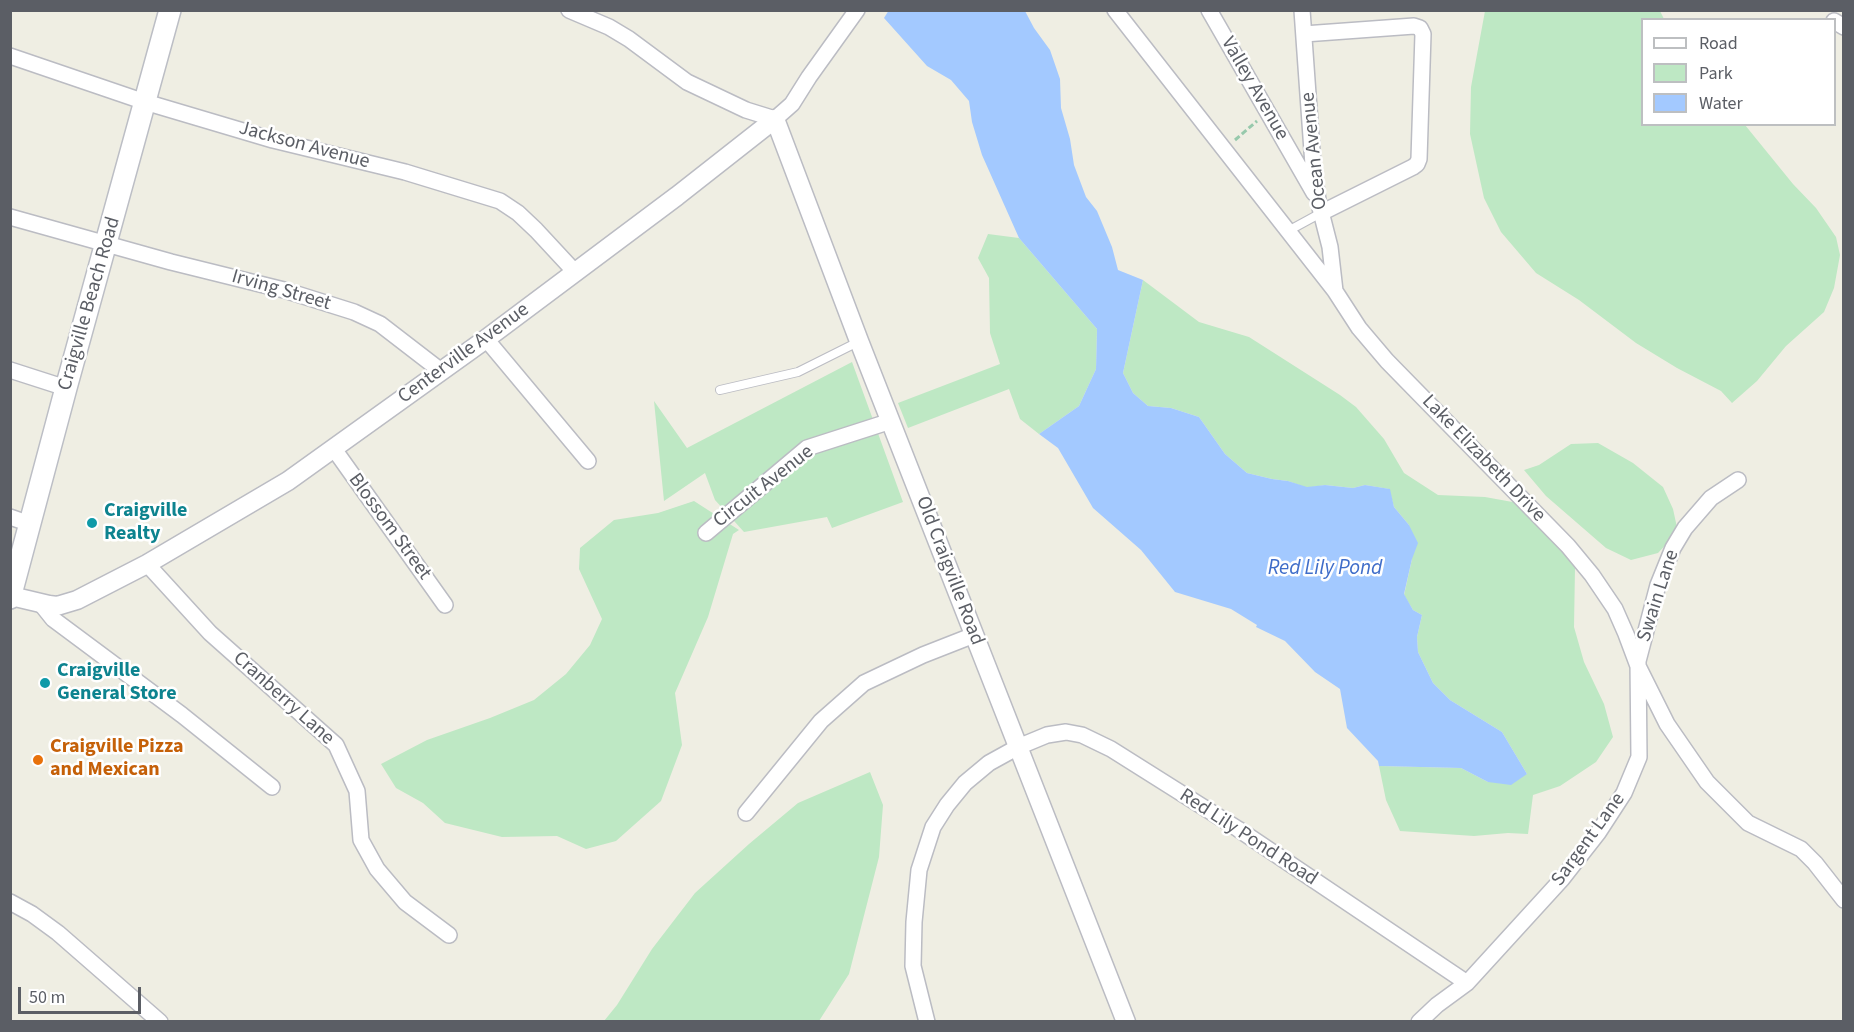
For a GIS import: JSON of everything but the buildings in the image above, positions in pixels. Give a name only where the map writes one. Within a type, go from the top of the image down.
[{"type":"main road","name":"Craigville Beach Road","points":[[11,597],[20,521],[66,388],[170,10]]},
{"type":"street","points":[[569,10],[609,27],[629,39],[687,82],[705,92],[746,110],[774,119]]},
{"type":"street","name":"Centerville Avenue","points":[[11,597],[57,606],[77,600],[147,564],[288,481],[334,450],[575,272],[792,104],[857,10]]},
{"type":"street","name":"Lake Elizabeth Drive","points":[[1115,10],[1335,291],[1359,328],[1386,361],[1568,546],[1592,575],[1615,609],[1638,666],[1667,724],[1707,782],[1748,823],[1801,849],[1844,900]]},
{"type":"street","name":"Valley Avenue","points":[[1209,10],[1319,206]]},
{"type":"street","name":"Ocean Avenue","points":[[1302,10],[1310,137],[1319,206],[1330,247],[1335,291]]},
{"type":"street","points":[[1304,34],[1414,26],[1420,28],[1423,33],[1417,164],[1319,206]]},
{"type":"street","name":"Jackson Avenue","points":[[10,56],[145,102],[273,140],[416,175],[500,201],[518,213],[536,230],[575,272]]},
{"type":"street","name":"Old Craigville Road","points":[[774,119],[1126,1022]]},
{"type":"street","name":"Irving Street","points":[[10,217],[171,262],[284,290],[354,312],[380,324],[441,371]]},
{"type":"street","points":[[486,339],[588,461]]},
{"type":"street","points":[[10,370],[66,388]]},
{"type":"street","name":"Circuit Avenue","points":[[706,532],[807,448],[891,421]]},
{"type":"street","name":"Blossom Street","points":[[334,450],[444,605]]},
{"type":"street","name":"Swain Lane","points":[[1638,666],[1658,585],[1673,548],[1699,510],[1721,490],[1738,480]]},
{"type":"street","name":"Cranberry Lane","points":[[147,564],[210,633],[336,745],[357,791],[361,840],[376,869],[405,902],[449,935]]},
{"type":"street","points":[[41,604],[53,619],[182,715],[272,787]]},
{"type":"street","points":[[746,813],[821,721],[864,683],[923,655],[974,635]]},
{"type":"street","name":"Sargent Lane","points":[[1419,1022],[1437,1005],[1467,983],[1563,879],[1598,833],[1624,793],[1639,757],[1638,666]]},
{"type":"street","name":"Red Lily Pond Road","points":[[927,1022],[914,966],[914,922],[919,870],[933,827],[965,783],[989,764],[1018,747],[1047,735],[1066,732],[1082,735],[1100,743],[1238,829],[1467,983]]},
{"type":"street","points":[[10,902],[32,914],[58,933],[160,1022]]},
{"type":"lane","points":[[1287,231],[1319,206]]},
{"type":"lane","points":[[720,390],[798,372],[859,341]]},
{"type":"path","points":[[1231,143],[1263,116]]},
{"type":"green space","points":[[1485,11],[1660,11],[1664,18],[1641,18],[1641,126],[1746,126],[1793,184],[1816,208],[1836,237],[1840,255],[1834,288],[1824,312],[1786,346],[1757,381],[1732,403],[1721,391],[1636,343],[1579,300],[1536,273],[1501,232],[1484,198],[1470,134],[1471,87]]},
{"type":"green space","points":[[988,234],[1019,238],[1097,329],[1096,369],[1079,406],[1039,434],[1020,419],[1009,389],[908,428],[898,403],[1000,364],[990,333],[989,278],[978,258]]},
{"type":"green space","points":[[1143,280],[1199,322],[1249,337],[1340,395],[1356,407],[1384,439],[1404,473],[1438,495],[1485,497],[1518,503],[1555,539],[1575,568],[1574,627],[1584,662],[1604,704],[1613,737],[1596,762],[1560,786],[1533,795],[1528,834],[1474,836],[1400,831],[1386,800],[1379,766],[1461,768],[1488,782],[1527,774],[1502,732],[1450,700],[1433,683],[1418,652],[1417,637],[1422,615],[1413,610],[1404,595],[1412,559],[1409,525],[1394,507],[1389,489],[1365,485],[1353,488],[1325,485],[1307,488],[1288,481],[1247,473],[1225,454],[1199,417],[1171,408],[1148,406],[1133,393],[1123,373]]},
{"type":"green space","points":[[852,362],[903,502],[832,528],[827,517],[744,532],[715,500],[705,473],[664,501],[654,401],[687,448]]},
{"type":"green space","points":[[1598,443],[1633,463],[1663,487],[1673,509],[1678,532],[1658,553],[1631,560],[1606,548],[1546,496],[1524,470],[1539,465],[1571,444]]},
{"type":"green space","points":[[694,501],[739,530],[733,534],[708,617],[675,693],[682,745],[661,801],[616,841],[586,849],[557,836],[502,837],[445,823],[423,803],[396,788],[381,764],[427,740],[534,700],[566,674],[590,645],[602,619],[579,569],[580,548],[614,520],[658,513]]},
{"type":"green space","points":[[870,772],[883,805],[879,857],[849,974],[819,1021],[604,1021],[617,1005],[652,949],[695,893],[798,803]]},
{"type":"water","name":"Red Lily Pond","points":[[889,10],[1025,11],[1050,50],[1060,79],[1061,108],[1070,139],[1074,165],[1086,197],[1097,211],[1112,247],[1118,270],[1143,280],[1123,373],[1133,393],[1148,406],[1171,408],[1199,417],[1225,454],[1247,473],[1307,487],[1325,485],[1353,488],[1365,485],[1390,489],[1394,507],[1409,525],[1418,543],[1404,594],[1413,610],[1422,615],[1417,637],[1418,652],[1433,683],[1450,700],[1502,732],[1527,774],[1511,785],[1488,782],[1461,768],[1379,766],[1378,761],[1347,728],[1340,689],[1315,672],[1285,641],[1256,627],[1257,625],[1231,609],[1175,592],[1141,550],[1093,508],[1058,448],[1039,434],[1079,406],[1096,369],[1097,329],[1019,238],[982,155],[972,122],[969,101],[951,80],[927,66],[884,18]]},
{"type":"place","name":"Craigville Realty","points":[[92,523]]},
{"type":"place","name":"Craigville General Store","points":[[45,683]]},
{"type":"place","name":"Craigville Pizza and Mexican","points":[[38,760]]}]
